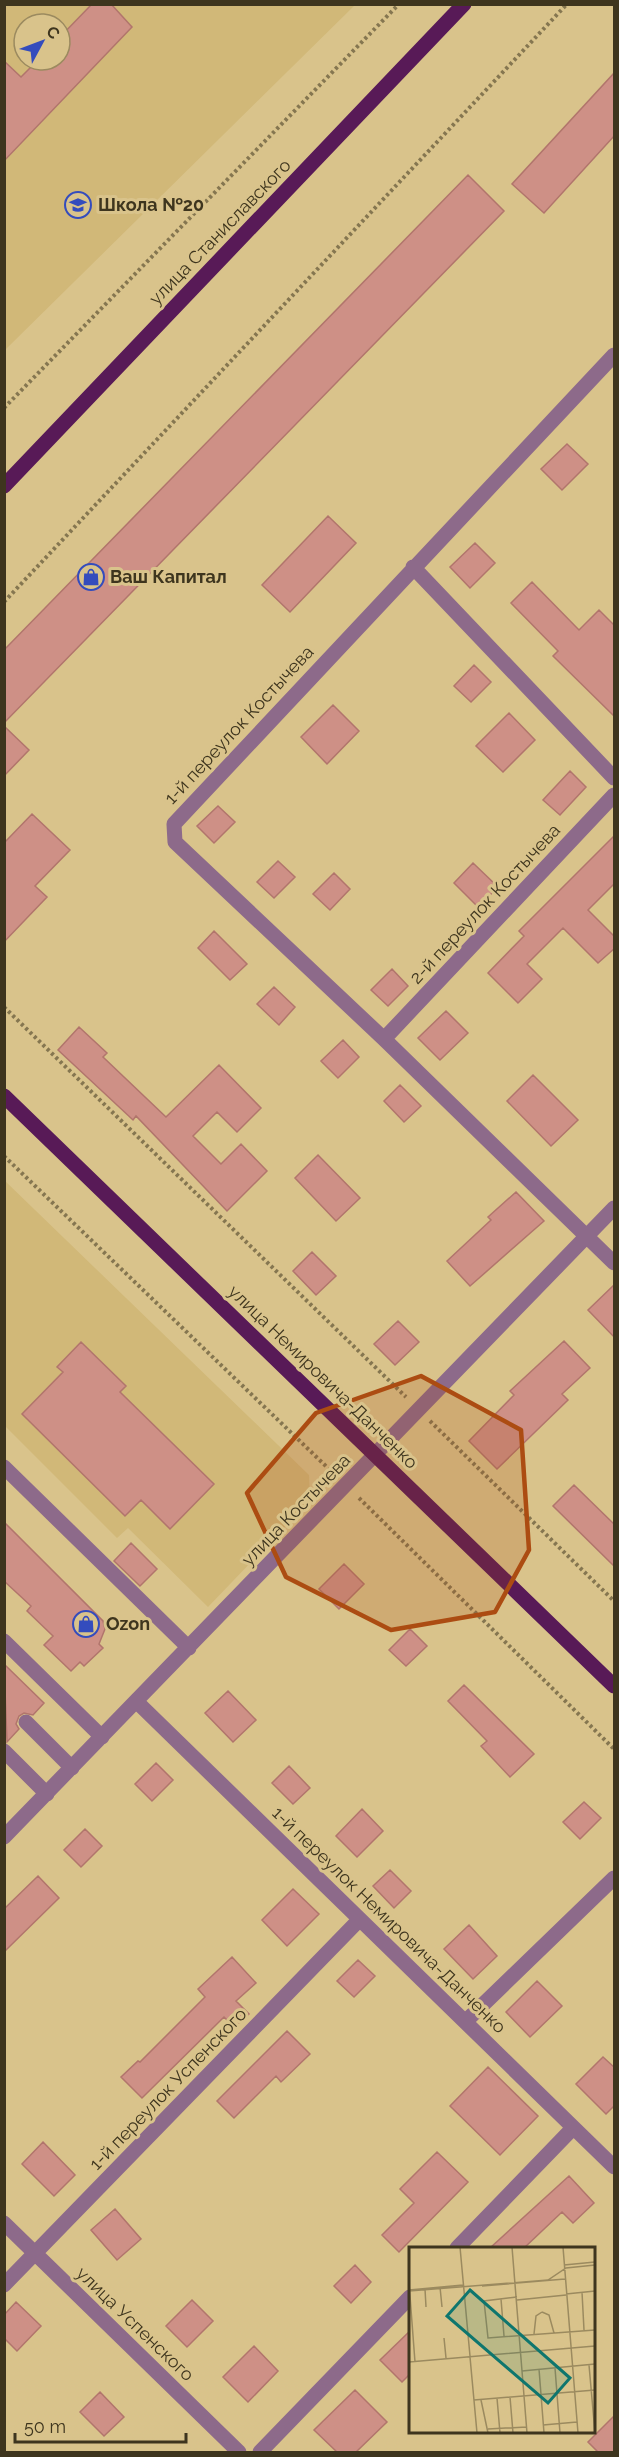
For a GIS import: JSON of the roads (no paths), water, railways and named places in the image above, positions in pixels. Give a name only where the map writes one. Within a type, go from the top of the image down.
[{"type":"main road","name":"улица Станиславского","points":[[4,486],[464,4]]},
{"type":"main road","name":"улица Немировича-Данченко","points":[[4,1096],[615,1686]]},
{"type":"street","name":"1-й переулок Костычева","points":[[615,355],[413,567],[174,824],[175,842],[384,1039],[615,1263]]},
{"type":"street","points":[[413,567],[615,778]]},
{"type":"street","name":"2-й переулок Костычева","points":[[384,1039],[615,795]]},
{"type":"street","name":"улица Костычева","points":[[4,1837],[615,1208]]},
{"type":"street","points":[[4,1467],[189,1648]]},
{"type":"street","points":[[4,1641],[102,1737]]},
{"type":"street","name":"1-й переулок Немировича-Данченко","points":[[137,1702],[615,2167]]},
{"type":"street","points":[[26,1722],[72,1768]]},
{"type":"street","points":[[4,1752],[47,1794]]},
{"type":"street","points":[[466,2021],[615,1878]]},
{"type":"street","name":"1-й переулок Успенского","points":[[4,2285],[36,2255],[359,1920]]},
{"type":"street","points":[[458,2247],[573,2128]]},
{"type":"street","name":"улица Успенского","points":[[4,2223],[239,2452]]},
{"type":"street","points":[[260,2452],[409,2298]]},
{"type":"place","name":"Школа №20","points":[[78,205]]},
{"type":"place","name":"Ваш Капитал","points":[[91,577]]},
{"type":"place","name":"Ozon","points":[[86,1624]]}]
